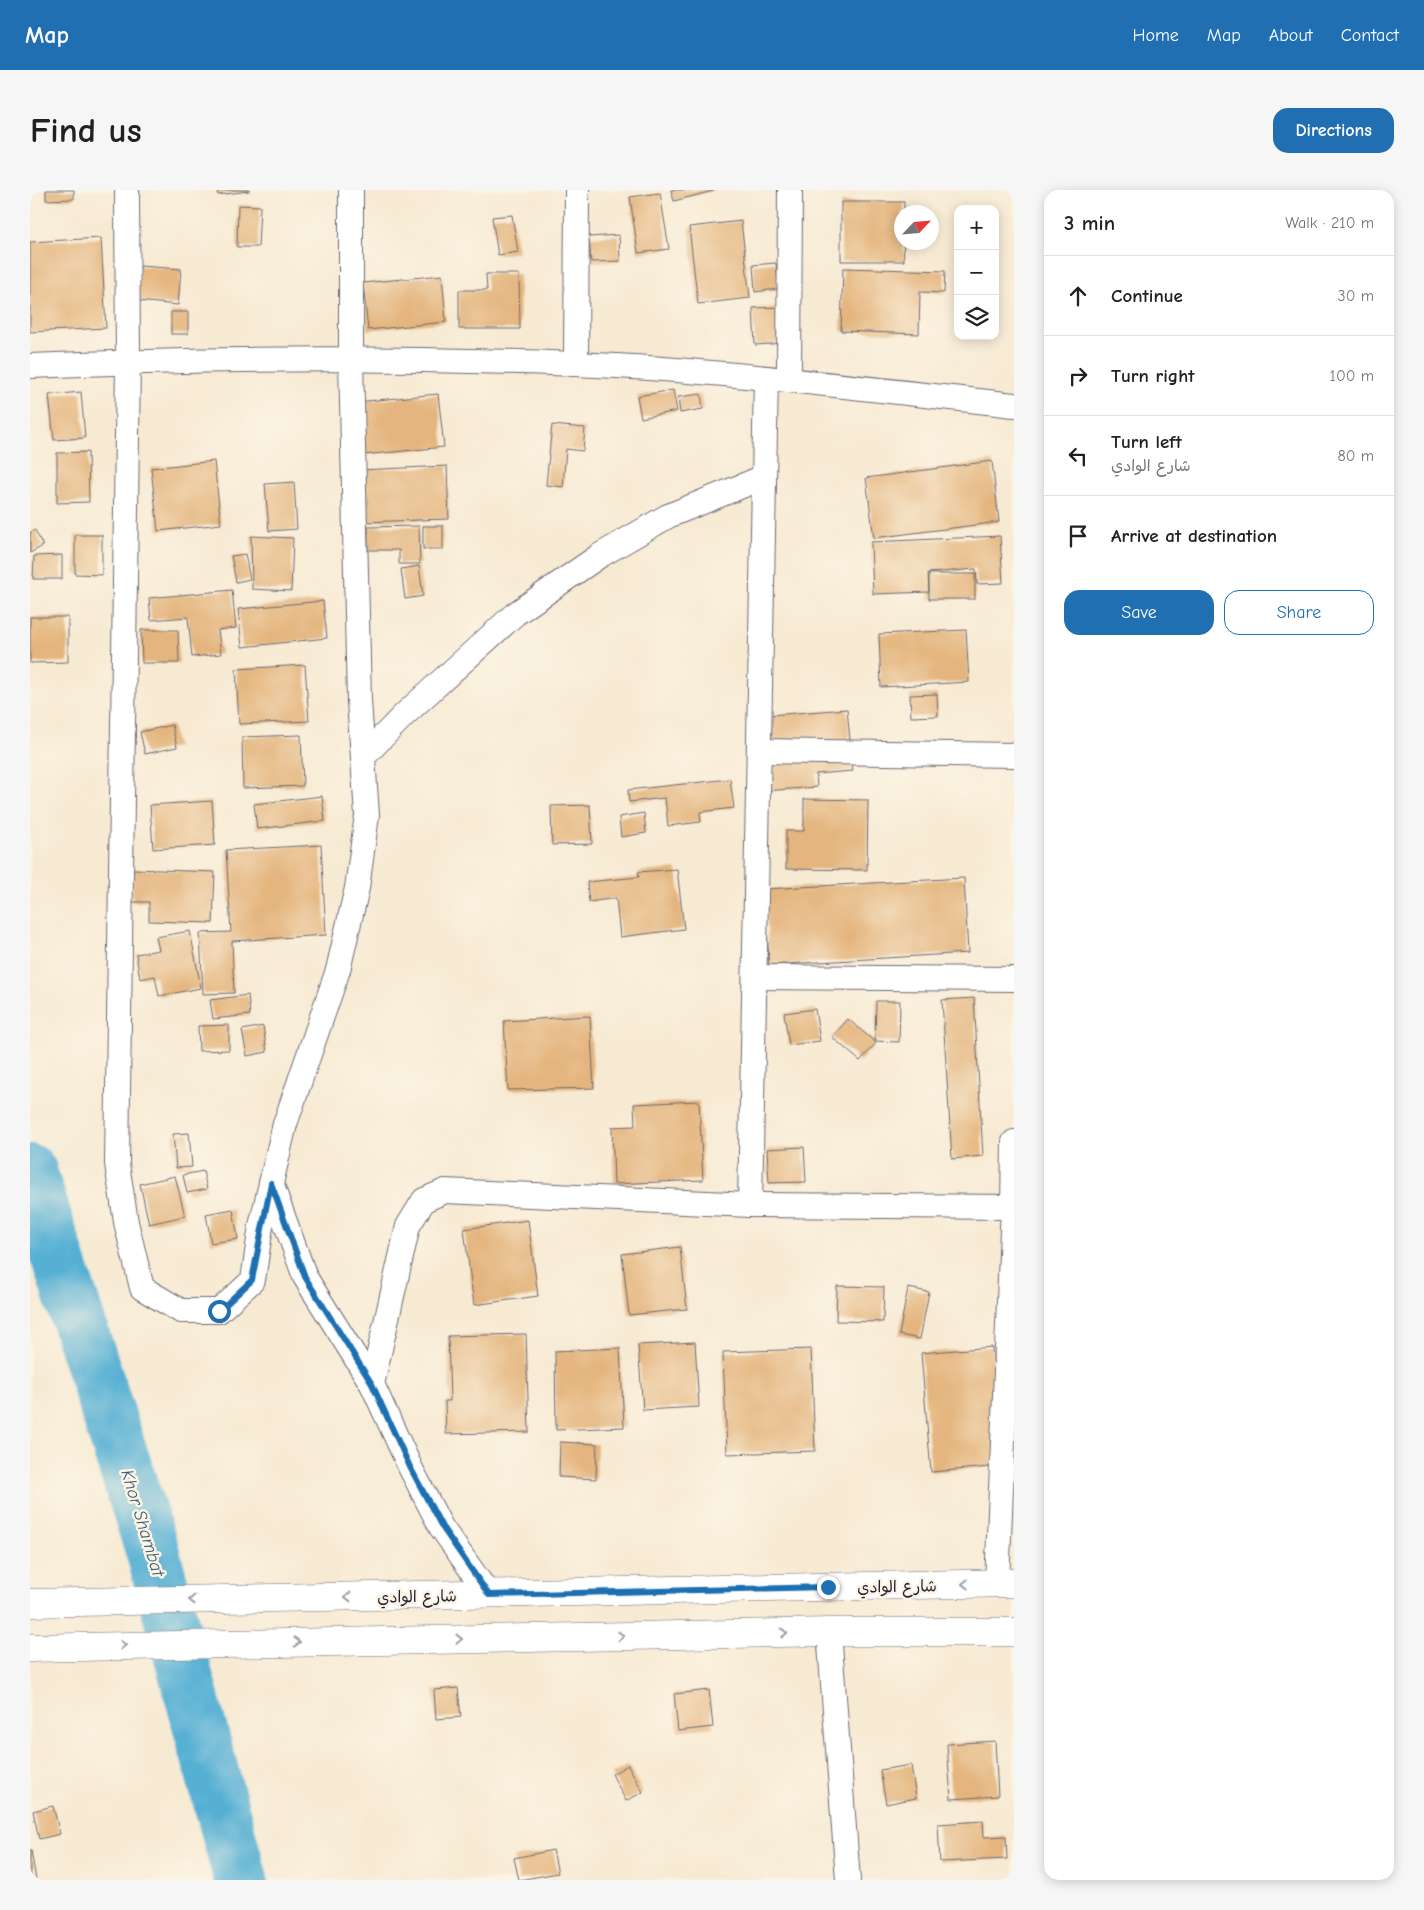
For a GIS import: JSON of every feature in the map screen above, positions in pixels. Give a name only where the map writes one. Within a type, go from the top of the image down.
[{"type":"main road","name":"شارع الوادي","points":[[30,1603],[1005,1583]]},
{"type":"main road","points":[[30,1648],[829,1632],[1014,1632]]},
{"type":"street","points":[[127,190],[128,362],[118,1164],[126,1222],[142,1288],[181,1311],[219,1311],[252,1280],[271,1183],[287,1115],[338,970],[357,888],[367,815],[359,701],[351,360],[351,190]]},
{"type":"street","points":[[576,364],[577,190]]},
{"type":"street","points":[[789,380],[790,190]]},
{"type":"street","points":[[30,366],[128,362],[351,360],[576,364],[789,380],[1014,405]]},
{"type":"street","points":[[750,1204],[756,977],[766,378]]},
{"type":"street","points":[[363,756],[405,714],[515,614],[599,556],[668,516],[764,477]]},
{"type":"street","points":[[759,751],[1014,755]]},
{"type":"street","points":[[756,977],[1014,979]]},
{"type":"street","points":[[1005,1583],[1014,1142]]},
{"type":"street","points":[[271,1183],[305,1277],[372,1384],[410,1467],[442,1527],[489,1595]]},
{"type":"street","points":[[372,1384],[408,1226],[424,1200],[445,1191],[750,1204],[1014,1207]]},
{"type":"street","points":[[829,1632],[848,1880]]},
{"type":"building","points":[[46,190],[74,190],[74,199],[46,200]]},
{"type":"building","points":[[217,190],[249,190],[249,191],[218,195]]},
{"type":"building","points":[[671,190],[713,190],[713,191],[674,201]]},
{"type":"building","points":[[660,193],[669,249],[638,253],[630,197]]},
{"type":"building","points":[[841,202],[904,202],[904,205],[894,205],[894,250],[904,250],[904,261],[841,261]]},
{"type":"building","points":[[238,205],[260,206],[258,247],[237,247]]},
{"type":"building","points":[[512,215],[518,252],[498,255],[492,217]]},
{"type":"building","points":[[741,221],[750,298],[698,304],[689,227]]},
{"type":"building","points":[[619,235],[620,261],[591,262],[589,237]]},
{"type":"building","points":[[101,238],[106,328],[30,332],[30,242]]},
{"type":"building","points":[[776,263],[778,289],[755,292],[753,265]]},
{"type":"building","points":[[140,266],[181,269],[178,305],[138,301]]},
{"type":"building","points":[[843,268],[945,271],[944,293],[920,292],[919,334],[841,331]]},
{"type":"building","points":[[486,274],[519,274],[520,329],[459,329],[459,290],[487,290]]},
{"type":"building","points":[[442,275],[446,322],[368,330],[363,283]]},
{"type":"building","points":[[784,307],[785,343],[755,345],[753,308]]},
{"type":"building","points":[[171,312],[188,312],[188,334],[171,334]]},
{"type":"building","points":[[673,390],[677,411],[641,418],[637,396]]},
{"type":"building","points":[[81,392],[85,438],[54,440],[49,395]]},
{"type":"building","points":[[438,394],[444,447],[363,455],[357,402]]},
{"type":"building","points":[[701,394],[703,409],[680,413],[678,397]]},
{"type":"building","points":[[552,425],[585,428],[583,451],[566,449],[563,487],[546,485]]},
{"type":"building","points":[[88,452],[89,502],[57,503],[57,453]]},
{"type":"building","points":[[214,461],[221,524],[158,531],[151,468]]},
{"type":"building","points":[[992,461],[999,522],[874,538],[866,478]]},
{"type":"building","points":[[447,466],[449,519],[363,522],[360,470]]},
{"type":"building","points":[[294,482],[297,529],[269,531],[265,484]]},
{"type":"building","points":[[419,526],[420,564],[399,564],[399,550],[368,550],[368,527]]},
{"type":"building","points":[[423,526],[443,526],[443,549],[423,549]]},
{"type":"building","points":[[35,530],[43,546],[30,553],[30,533]]},
{"type":"building","points":[[75,535],[102,535],[102,575],[75,574]]},
{"type":"building","points":[[251,536],[293,538],[291,591],[252,589]]},
{"type":"building","points":[[1000,536],[1003,583],[977,584],[976,569],[928,573],[929,592],[873,594],[871,542]]},
{"type":"building","points":[[245,554],[250,579],[236,582],[231,556]]},
{"type":"building","points":[[62,555],[62,579],[33,579],[34,556]]},
{"type":"building","points":[[419,566],[423,596],[405,599],[401,569]]},
{"type":"building","points":[[929,574],[975,574],[975,599],[929,599]]},
{"type":"building","points":[[232,590],[236,628],[218,630],[221,654],[192,657],[188,617],[151,620],[149,598]]},
{"type":"building","points":[[323,601],[327,638],[242,647],[238,609]]},
{"type":"building","points":[[30,617],[68,617],[68,662],[30,663]]},
{"type":"building","points":[[141,630],[178,630],[179,663],[142,663]]},
{"type":"building","points":[[966,630],[969,682],[881,687],[879,634]]},
{"type":"building","points":[[305,665],[309,721],[239,724],[236,669]]},
{"type":"building","points":[[937,694],[938,716],[911,717],[910,695]]},
{"type":"building","points":[[847,709],[853,771],[816,774],[817,787],[764,791],[758,716]]},
{"type":"building","points":[[172,725],[177,747],[145,754],[140,732]]},
{"type":"building","points":[[301,735],[303,786],[243,788],[242,737]]},
{"type":"building","points":[[730,779],[734,808],[700,812],[701,822],[668,826],[665,798],[629,802],[628,790]]},
{"type":"building","points":[[322,796],[325,821],[257,829],[254,804]]},
{"type":"building","points":[[804,799],[868,800],[867,870],[786,869],[786,831],[804,831]]},
{"type":"building","points":[[212,801],[215,845],[153,849],[150,805]]},
{"type":"building","points":[[590,805],[592,844],[552,845],[551,806]]},
{"type":"building","points":[[644,813],[646,833],[621,837],[619,817]]},
{"type":"building","points":[[321,845],[326,935],[232,941],[234,993],[203,994],[200,933],[231,932],[226,850]]},
{"type":"building","points":[[133,869],[215,872],[213,923],[149,921],[149,902],[132,902]]},
{"type":"building","points":[[677,869],[684,929],[620,937],[616,898],[589,902],[587,882],[639,877],[638,872]]},
{"type":"building","points":[[964,878],[968,953],[769,965],[765,889]]},
{"type":"building","points":[[190,931],[201,988],[159,996],[155,976],[140,979],[136,954],[159,950],[156,937]]},
{"type":"building","points":[[248,995],[250,1015],[213,1019],[210,1000]]},
{"type":"building","points":[[974,998],[983,1156],[952,1159],[942,1000]]},
{"type":"building","points":[[876,1001],[900,1001],[899,1042],[875,1041]]},
{"type":"building","points":[[815,1009],[820,1041],[789,1045],[784,1013]]},
{"type":"building","points":[[590,1016],[594,1088],[508,1090],[504,1021]]},
{"type":"building","points":[[848,1019],[876,1043],[860,1061],[832,1037]]},
{"type":"building","points":[[229,1025],[229,1050],[199,1051],[198,1026]]},
{"type":"building","points":[[263,1026],[267,1052],[247,1056],[242,1030]]},
{"type":"building","points":[[699,1101],[703,1180],[614,1184],[612,1127],[635,1126],[634,1104]]},
{"type":"building","points":[[189,1133],[192,1167],[176,1168],[173,1134]]},
{"type":"building","points":[[804,1147],[806,1182],[769,1183],[767,1149]]},
{"type":"building","points":[[203,1171],[207,1189],[187,1193],[183,1175]]},
{"type":"building","points":[[175,1176],[185,1216],[149,1224],[140,1184]]},
{"type":"building","points":[[233,1209],[238,1239],[211,1243],[206,1214]]},
{"type":"building","points":[[528,1220],[538,1296],[474,1305],[464,1229]]},
{"type":"building","points":[[680,1247],[687,1309],[629,1315],[622,1254]]},
{"type":"building","points":[[837,1286],[884,1287],[883,1322],[836,1321]]},
{"type":"building","points":[[908,1288],[929,1292],[920,1339],[899,1335]]},
{"type":"building","points":[[526,1334],[529,1432],[446,1434],[445,1401],[450,1401],[448,1336]]},
{"type":"building","points":[[695,1342],[699,1407],[643,1410],[638,1345]]},
{"type":"building","points":[[992,1347],[1002,1466],[931,1472],[921,1353]]},
{"type":"building","points":[[620,1348],[624,1427],[556,1430],[555,1351]]},
{"type":"building","points":[[811,1349],[815,1451],[727,1454],[723,1352]]},
{"type":"building","points":[[560,1442],[597,1444],[596,1479],[559,1477]]},
{"type":"building","points":[[458,1688],[461,1717],[436,1719],[434,1690]]},
{"type":"building","points":[[709,1690],[713,1727],[678,1731],[674,1694]]},
{"type":"building","points":[[995,1741],[998,1796],[951,1799],[947,1744]]},
{"type":"building","points":[[628,1765],[643,1792],[626,1801],[612,1774]]},
{"type":"building","points":[[911,1765],[916,1798],[886,1804],[880,1770]]},
{"type":"building","points":[[53,1806],[60,1834],[39,1839],[33,1811]]},
{"type":"building","points":[[983,1821],[984,1837],[1006,1836],[1007,1859],[940,1862],[938,1824]]},
{"type":"building","points":[[31,1850],[36,1880],[30,1880]]},
{"type":"building","points":[[553,1850],[558,1873],[519,1880],[514,1858]]},
{"type":"waterway","name":"Khor Shambat","points":[[30,1171],[153,1553],[241,1880]]},
{"type":"route","points":[[219,1311],[252,1280],[261,1226],[271,1183],[305,1277],[372,1384],[410,1467],[442,1527],[489,1595],[828,1587]]}]
